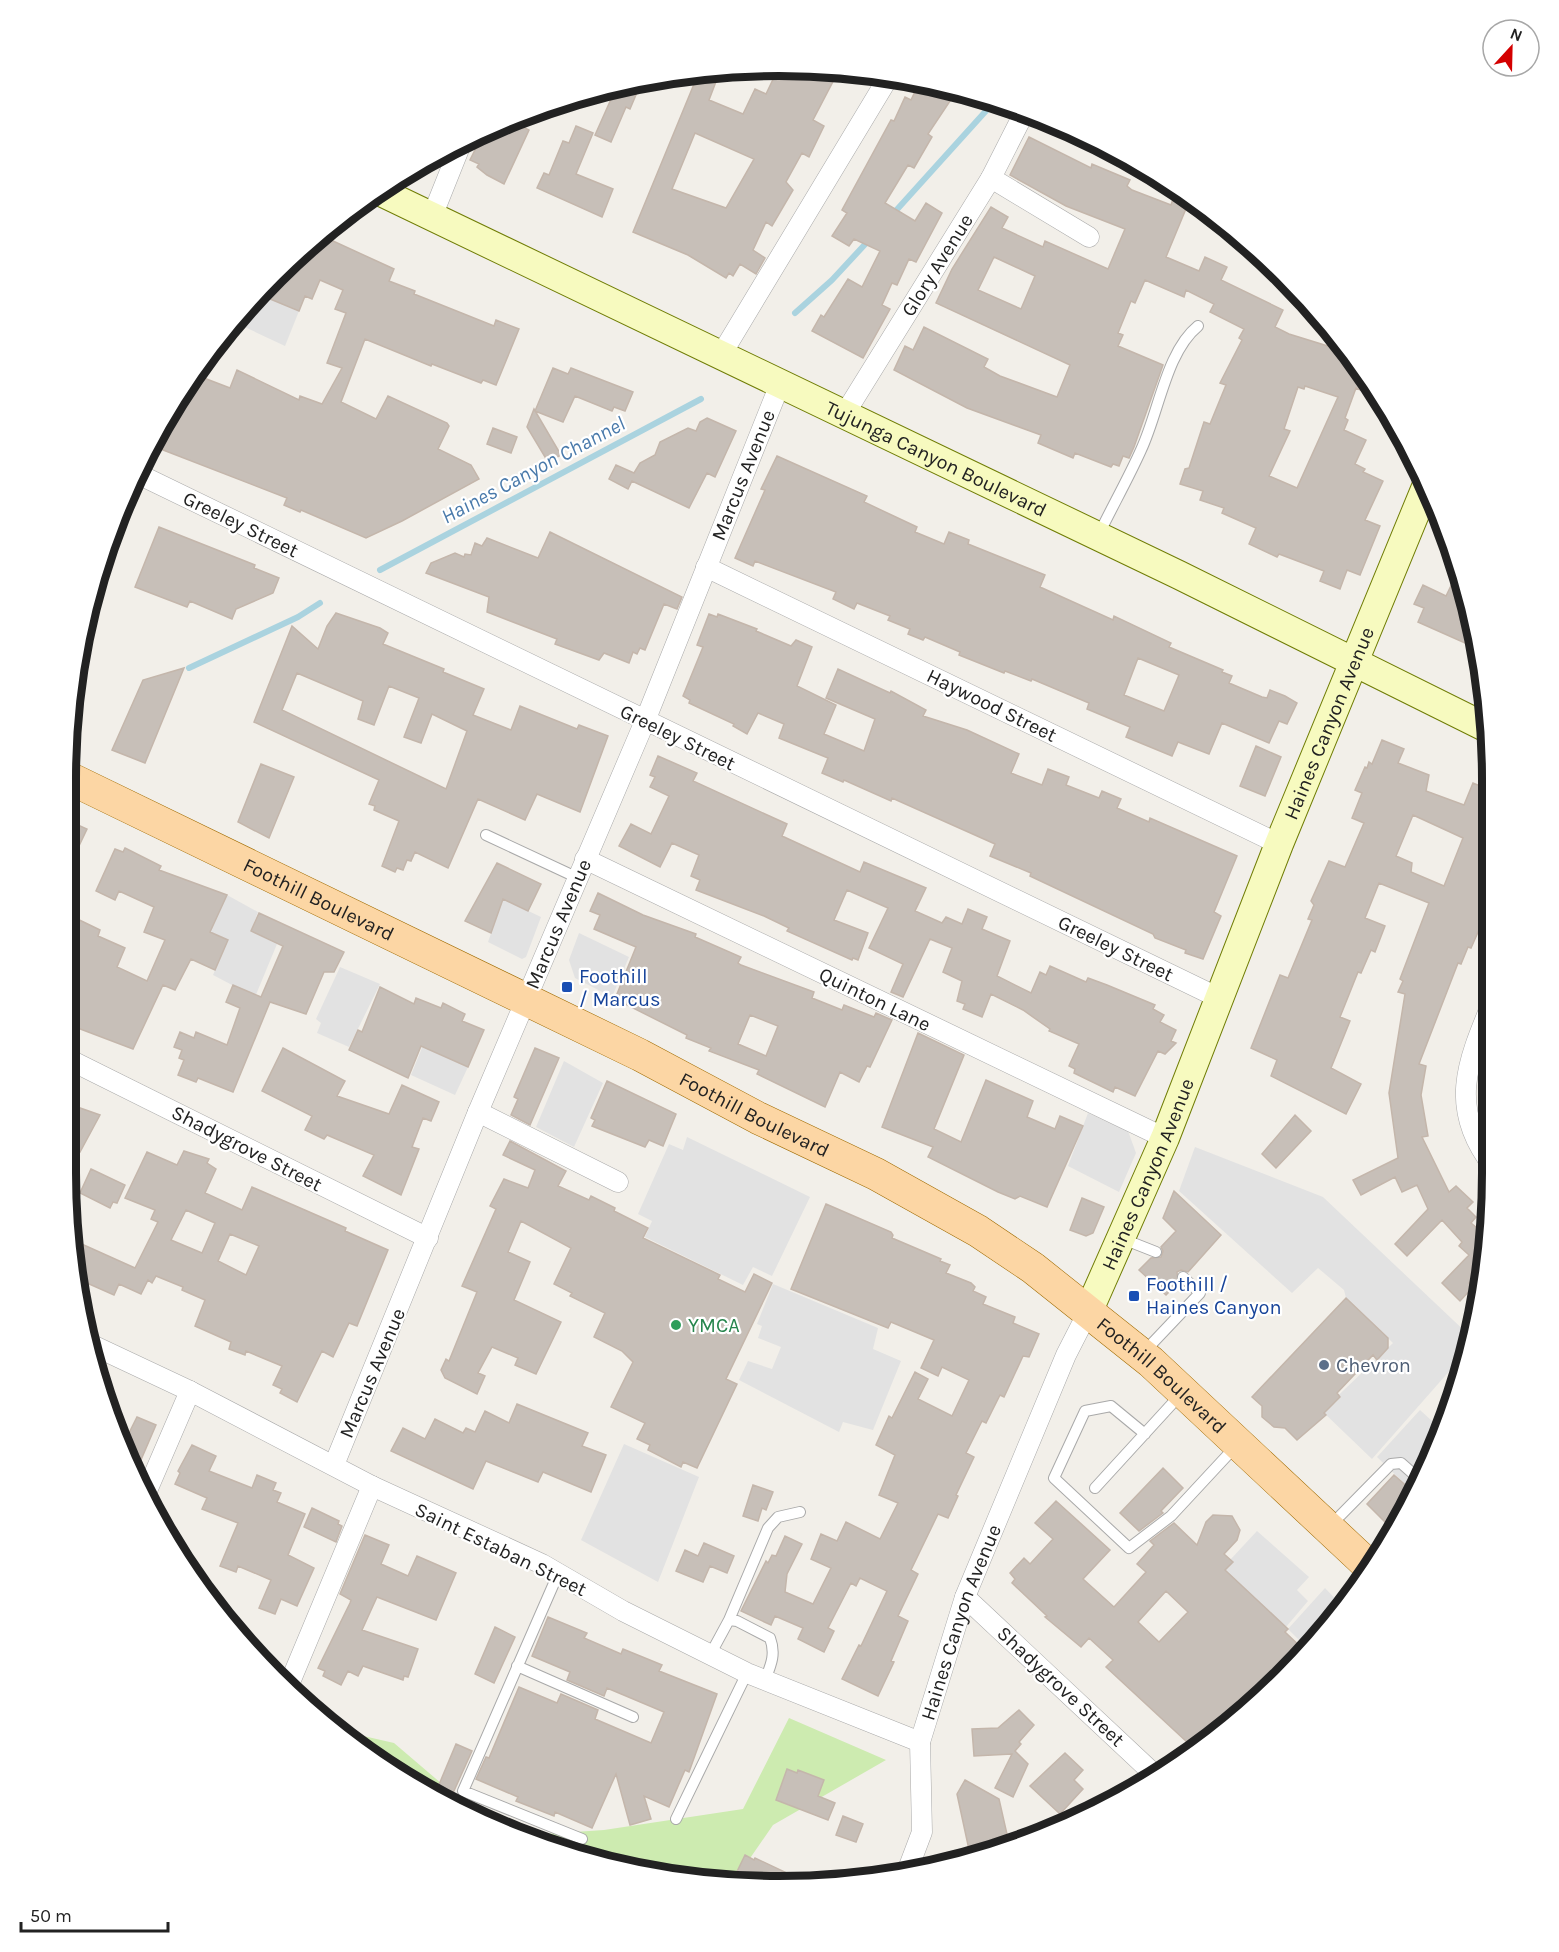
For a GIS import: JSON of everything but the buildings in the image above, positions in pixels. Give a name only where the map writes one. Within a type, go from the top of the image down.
[{"type":"main road","name":"Tujunga Canyon Boulevard","points":[[389,195],[432,214],[721,356],[1098,536],[1480,724]]},
{"type":"main road","name":"Haines Canyon Avenue","points":[[1089,1310],[1165,1138],[1279,844],[1422,496]]},
{"type":"main road","name":"Foothill Boulevard","points":[[76,781],[640,1055],[758,1118],[876,1174],[948,1213],[1033,1268],[1142,1354],[1365,1562]]},
{"type":"street","points":[[721,356],[884,85]]},
{"type":"street","name":"Glory Avenue","points":[[844,415],[991,178],[1021,120]]},
{"type":"street","points":[[432,214],[456,156]]},
{"type":"street","points":[[991,178],[1089,237]]},
{"type":"street","name":"Marcus Avenue","points":[[334,1465],[478,1112],[645,721],[780,384]]},
{"type":"street","name":"Greeley Street","points":[[145,477],[1219,998]]},
{"type":"street","name":"Haywood Street","points":[[706,567],[1279,844]]},
{"type":"street","name":"Quinton Lane","points":[[581,869],[1165,1138]]},
{"type":"street","points":[[1482,1029],[1468,1065],[1464,1091],[1478,1142],[1482,1148]]},
{"type":"street","name":"Shadygrove Street","points":[[76,1063],[428,1238]]},
{"type":"street","points":[[478,1112],[618,1182]]},
{"type":"street","name":"Haines Canyon Avenue","points":[[913,1863],[922,1832],[920,1742],[965,1597],[1066,1355],[1089,1310]]},
{"type":"street","name":"Saint Estaban Street","points":[[98,1347],[190,1391],[372,1486],[558,1574],[623,1611],[710,1654],[756,1676],[920,1742]]},
{"type":"street","points":[[150,1485],[190,1391]]},
{"type":"street","points":[[291,1679],[372,1486]]},
{"type":"street","name":"Shadygrove Street","points":[[965,1597],[1149,1770]]},
{"type":"lane","points":[[1098,536],[1142,448],[1178,351],[1187,334],[1198,326]]},
{"type":"lane","points":[[486,835],[581,869]]},
{"type":"lane","points":[[1120,1238],[1156,1252]]},
{"type":"lane","points":[[1142,1354],[1200,1293],[1183,1277]]},
{"type":"lane","points":[[1095,1488],[1184,1392]]},
{"type":"lane","points":[[1145,1434],[1111,1406],[1085,1411],[1054,1478],[1129,1548],[1171,1516],[1238,1443]]},
{"type":"lane","points":[[1329,1528],[1391,1464],[1401,1463],[1414,1475]]},
{"type":"lane","points":[[710,1654],[729,1620],[768,1528],[778,1517],[800,1512]]},
{"type":"lane","points":[[558,1574],[463,1791],[582,1839]]},
{"type":"lane","points":[[676,1819],[756,1676],[773,1661],[774,1648],[770,1638],[737,1621],[729,1620]]},
{"type":"lane","points":[[517,1666],[633,1718]]},
{"type":"green space","points":[[789,1718],[886,1760],[773,1825],[739,1874],[642,1862],[598,1852],[543,1834],[604,1830],[743,1809]]},
{"type":"green space","points":[[359,1735],[394,1743],[456,1796],[389,1757]]},
{"type":"shaded area","points":[[267,298],[299,311],[285,346],[243,326]]},
{"type":"shaded area","points":[[227,895],[258,912],[251,931],[277,944],[255,997],[213,975],[228,940],[210,932]]},
{"type":"shaded area","points":[[503,899],[541,917],[526,957],[522,959],[488,942]]},
{"type":"shaded area","points":[[579,933],[629,957],[612,997],[575,978],[569,960]]},
{"type":"shaded area","points":[[340,967],[380,984],[349,1047],[317,1033],[321,1023],[316,1019]]},
{"type":"shaded area","points":[[424,1043],[468,1067],[455,1095],[411,1075]]},
{"type":"shaded area","points":[[564,1061],[603,1083],[574,1147],[536,1127]]},
{"type":"shaded area","points":[[1088,1113],[1128,1131],[1136,1153],[1119,1192],[1068,1166]]},
{"type":"shaded area","points":[[687,1137],[810,1197],[772,1276],[753,1267],[743,1285],[645,1237],[652,1221],[638,1214],[669,1144],[683,1150]]},
{"type":"shaded area","points":[[1195,1147],[1323,1197],[1464,1331],[1456,1364],[1372,1459],[1322,1411],[1393,1343],[1346,1298],[1344,1290],[1318,1268],[1292,1293],[1179,1191]]},
{"type":"shaded area","points":[[773,1284],[878,1328],[873,1349],[901,1361],[873,1430],[843,1422],[839,1432],[739,1380],[748,1361],[772,1369],[781,1347],[758,1338],[762,1326],[757,1324]]},
{"type":"shaded area","points":[[1420,1410],[1435,1424],[1408,1487],[1377,1457]]},
{"type":"shaded area","points":[[624,1444],[699,1477],[658,1582],[581,1540]]},
{"type":"shaded area","points":[[1257,1531],[1309,1577],[1297,1590],[1308,1601],[1286,1627],[1225,1570],[1230,1560]]},
{"type":"shaded area","points":[[1325,1588],[1337,1600],[1302,1643],[1288,1629]]},
{"type":"waterway","name":"Haines Canyon Channel","points":[[892,215],[988,109]]},
{"type":"waterway","name":"Haines Canyon Channel","points":[[795,313],[832,280],[869,240]]},
{"type":"waterway","name":"Haines Canyon Channel","points":[[380,570],[701,399]]},
{"type":"waterway","name":"Haines Canyon Channel","points":[[189,668],[298,617],[320,603]]},
{"type":"place","name":"Foothill / Marcus","points":[[567,987]]},
{"type":"place","name":"Foothill / Haines Canyon","points":[[1134,1296]]},
{"type":"place","name":"YMCA","points":[[676,1325]]},
{"type":"place","name":"Chevron","points":[[1324,1365]]}]
